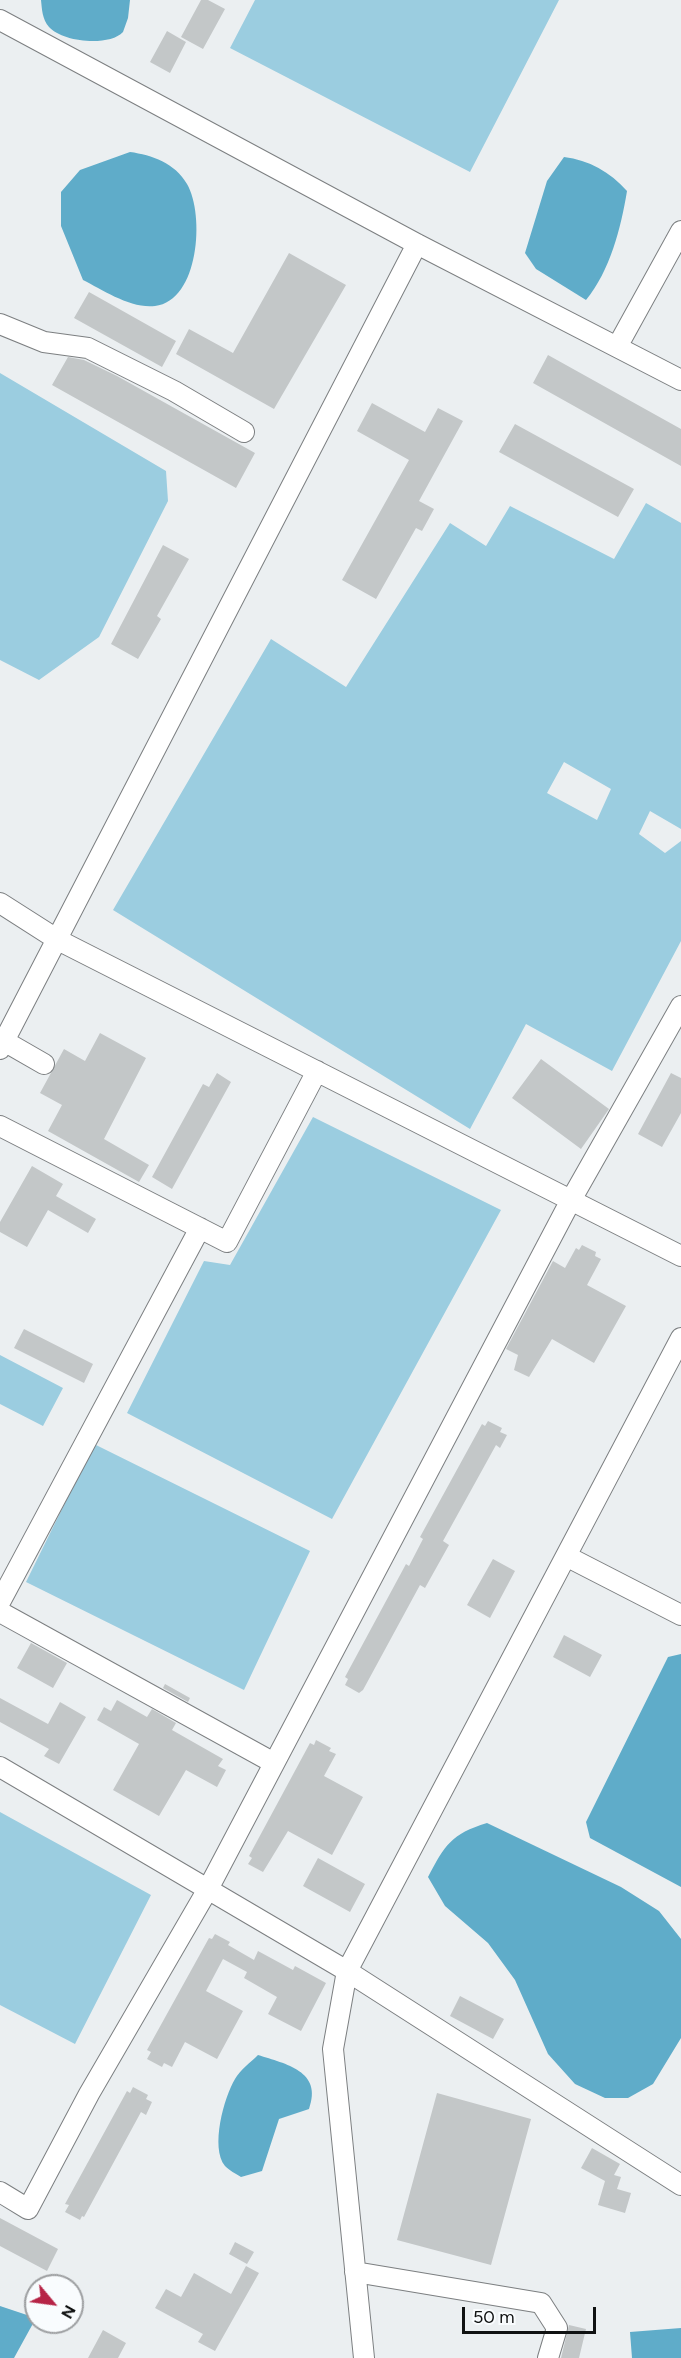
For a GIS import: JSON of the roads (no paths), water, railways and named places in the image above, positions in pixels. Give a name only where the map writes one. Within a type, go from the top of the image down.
[{"type":"street","points":[[0,20],[417,244],[681,380]]},
{"type":"street","points":[[616,347],[681,231]]},
{"type":"street","points":[[44,1064],[2,1045],[417,244]]},
{"type":"street","points":[[0,324],[44,342],[88,348],[174,391],[244,432]]},
{"type":"street","points":[[0,903],[58,940],[681,1256]]},
{"type":"street","points":[[0,2192],[28,2209],[89,2094],[208,1889],[571,1200],[681,1006]]},
{"type":"street","points":[[0,1126],[227,1242],[317,1071]]},
{"type":"street","points":[[0,1602],[200,1228]]},
{"type":"street","points":[[364,2358],[333,2049],[347,1971],[681,1338]]},
{"type":"street","points":[[566,1556],[681,1616]]},
{"type":"street","points":[[0,1612],[274,1763]]},
{"type":"street","points":[[0,1767],[347,1971],[681,2185]]},
{"type":"street","points":[[355,2272],[541,2303],[557,2328],[548,2358]]}]
